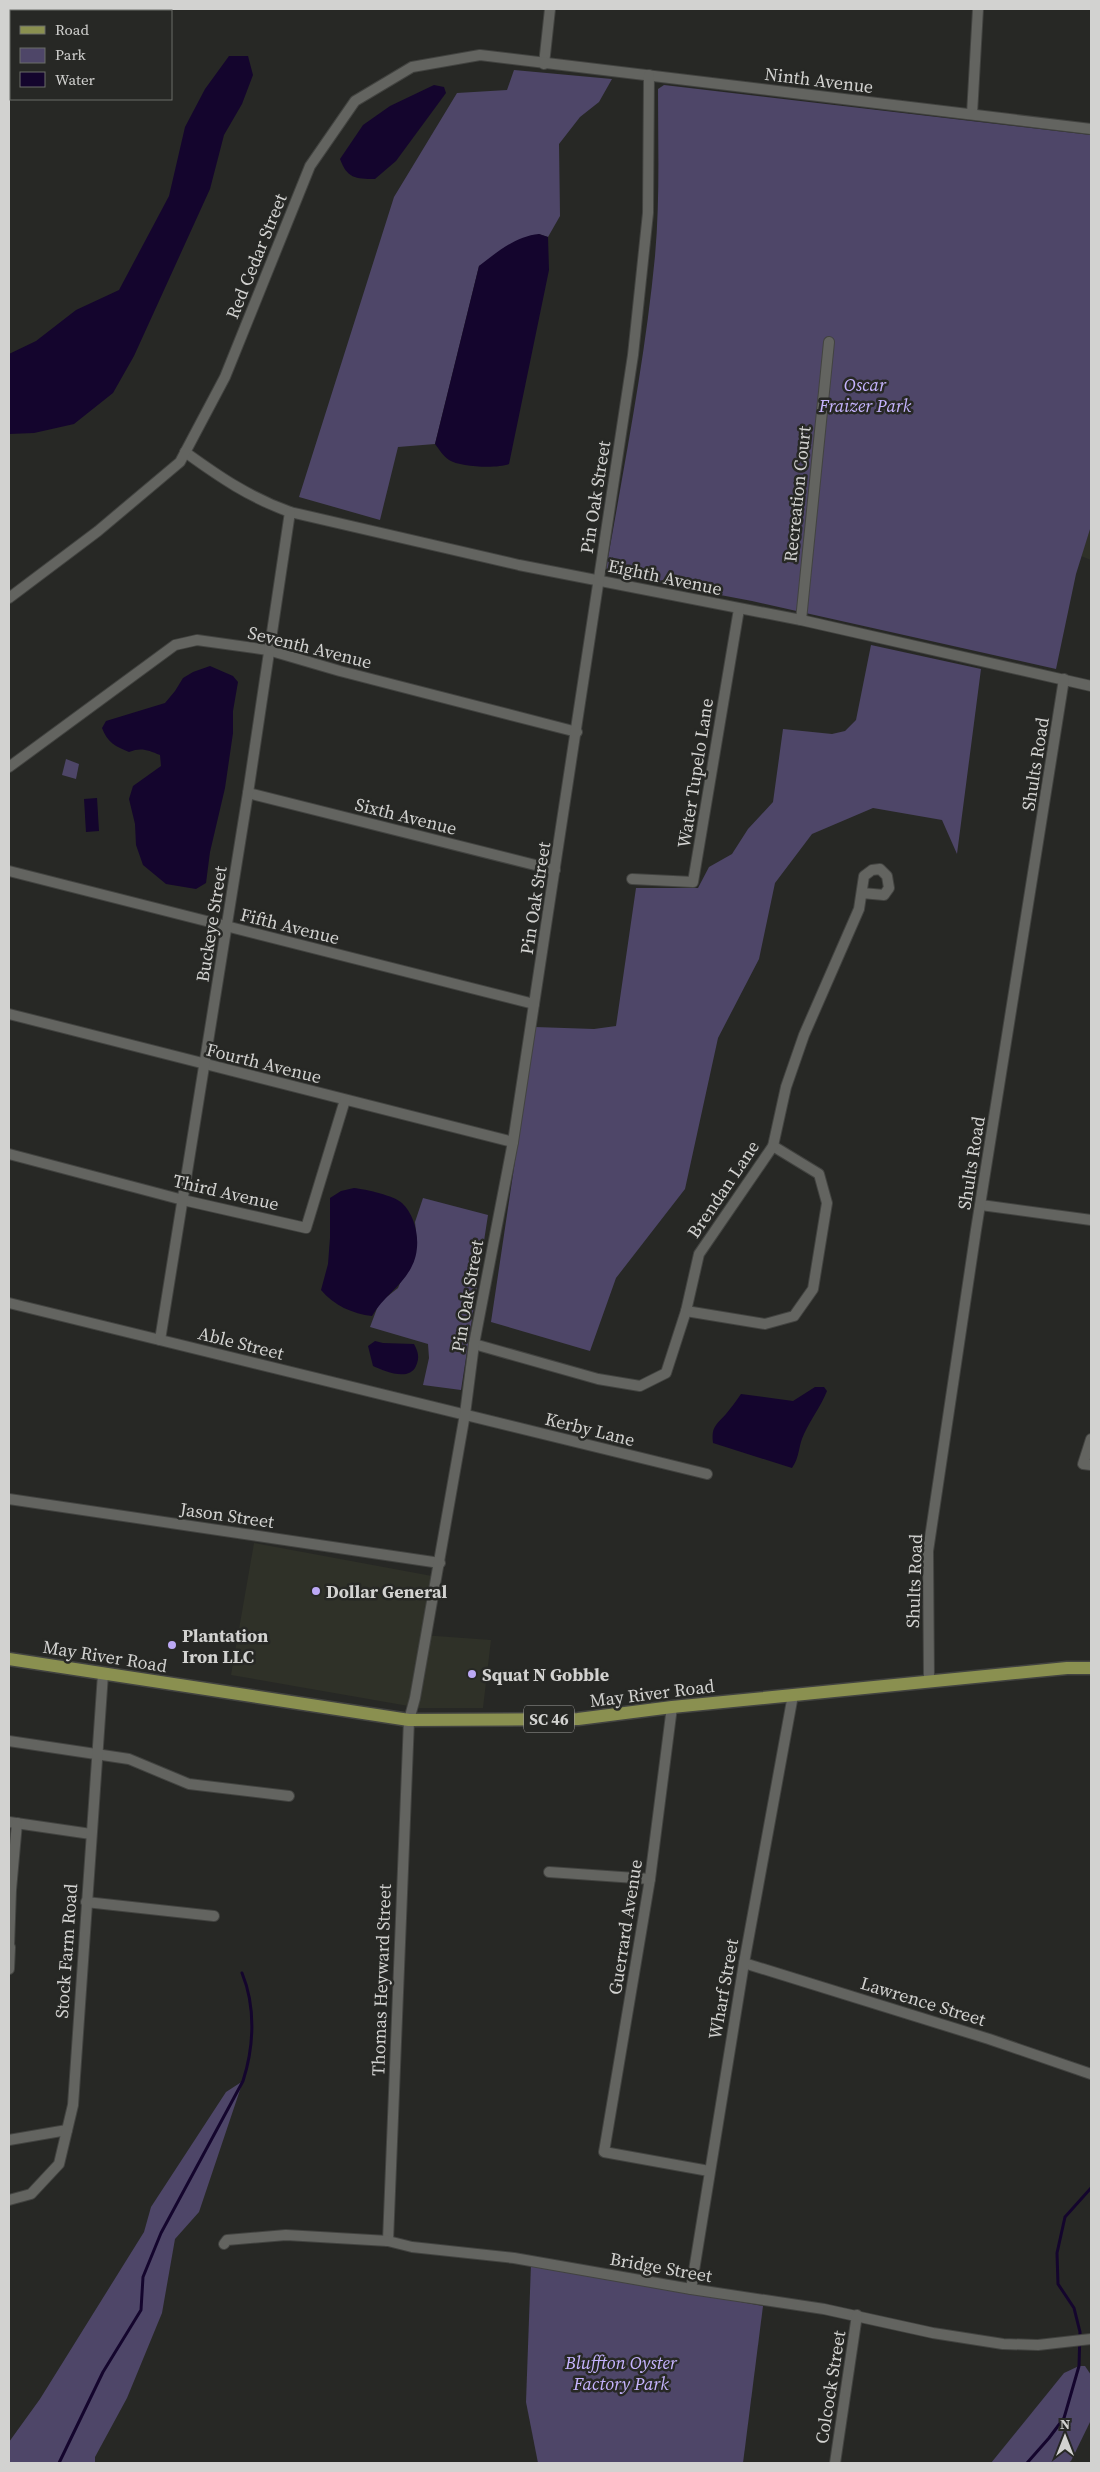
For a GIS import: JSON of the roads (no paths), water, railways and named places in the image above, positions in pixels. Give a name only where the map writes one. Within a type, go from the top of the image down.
[{"type":"main road","name":"May River Road","points":[[9,1659],[409,1720],[578,1719],[672,1707],[1068,1668],[1091,1668]]},
{"type":"street","points":[[544,64],[550,9]]},
{"type":"street","points":[[972,114],[978,9]]},
{"type":"street","name":"Red Cedar Street","points":[[9,598],[98,531],[180,462],[225,377],[310,166],[355,101],[412,67],[480,55],[544,64]]},
{"type":"street","name":"Ninth Avenue","points":[[544,64],[1091,129]]},
{"type":"street","name":"Pin Oak Street","points":[[409,1720],[416,1698],[465,1414],[474,1344],[513,1142],[633,355],[648,213],[649,75]]},
{"type":"street","name":"Recreation Court","points":[[801,620],[829,342]]},
{"type":"street","name":"Eighth Avenue","points":[[185,452],[234,487],[260,501],[290,512],[519,565],[801,620],[1064,679]]},
{"type":"street","name":"Buckeye Street","points":[[160,1340],[227,927],[290,512]]},
{"type":"street","name":"Water Tupelo Lane","points":[[632,878],[693,882],[739,609]]},
{"type":"street","name":"Seventh Avenue","points":[[9,767],[175,645],[197,640],[268,650],[340,671],[577,732]]},
{"type":"street","points":[[1064,679],[1091,686]]},
{"type":"street","name":"Shults Road","points":[[928,1682],[928,1551],[980,1206],[1064,679]]},
{"type":"street","name":"Sixth Avenue","points":[[248,793],[555,870]]},
{"type":"street","name":"Fifth Avenue","points":[[9,872],[534,1004]]},
{"type":"street","name":"Brendan Lane","points":[[474,1344],[598,1379],[640,1386],[666,1373],[686,1311],[699,1254],[773,1146],[786,1087],[804,1035],[859,909],[862,893]]},
{"type":"street","name":"Fourth Avenue","points":[[9,1014],[513,1142]]},
{"type":"street","name":"Third Avenue","points":[[9,1154],[183,1200],[306,1228],[345,1100]]},
{"type":"street","points":[[686,1311],[765,1324],[794,1316],[812,1289],[827,1203],[819,1174],[773,1146]]},
{"type":"street","points":[[980,1206],[1091,1220]]},
{"type":"street","name":"Able Street","points":[[9,1303],[465,1414]]},
{"type":"street","name":"Kerby Lane","points":[[465,1414],[707,1474]]},
{"type":"street","points":[[1091,1439],[1083,1464],[1091,1465]]},
{"type":"street","name":"Jason Street","points":[[9,1499],[440,1563]]},
{"type":"street","name":"Stock Farm Road","points":[[9,2200],[31,2194],[49,2177],[59,2164],[73,2105],[86,1902],[104,1674]]},
{"type":"street","name":"Wharf Street","points":[[691,2289],[744,1963],[793,1695]]},
{"type":"street","name":"Guerrard Avenue","points":[[672,1707],[650,1880],[604,2152],[709,2171]]},
{"type":"street","name":"Thomas Heyward Street","points":[[388,2241],[409,1720]]},
{"type":"street","points":[[9,1741],[129,1759],[189,1784],[289,1796]]},
{"type":"street","points":[[9,1969],[13,1823],[91,1834]]},
{"type":"street","points":[[549,1872],[650,1880]]},
{"type":"street","points":[[86,1902],[214,1916]]},
{"type":"street","name":"Lawrence Street","points":[[744,1963],[989,2039],[1091,2074]]},
{"type":"street","points":[[9,2140],[67,2130]]},
{"type":"street","name":"Bridge Street","points":[[224,2244],[227,2240],[286,2235],[388,2241],[412,2247],[514,2258],[691,2289],[857,2315],[933,2333],[1003,2344],[1020,2346],[1091,2339]]},
{"type":"street","name":"Colcock Street","points":[[835,2463],[857,2315]]},
{"type":"water","points":[[229,56],[248,56],[253,75],[242,104],[224,135],[210,189],[134,356],[113,393],[74,424],[34,433],[9,434],[9,354],[36,341],[76,310],[119,290],[169,196],[185,127],[205,89]]},
{"type":"water","points":[[434,85],[444,87],[446,93],[396,161],[375,179],[362,179],[349,174],[340,159],[363,125],[390,106]]},
{"type":"water","points":[[539,234],[548,237],[549,270],[509,464],[487,467],[469,466],[454,462],[445,457],[435,444],[479,266],[515,241]]},
{"type":"water","points":[[210,666],[233,676],[238,682],[225,788],[210,852],[206,883],[196,889],[166,884],[143,865],[136,845],[135,824],[129,799],[133,786],[161,766],[160,755],[144,750],[129,752],[120,748],[109,740],[102,728],[106,721],[165,703],[183,678]]},
{"type":"water","points":[[97,798],[99,831],[86,832],[84,799]]},
{"type":"water","points":[[354,1188],[387,1195],[398,1200],[412,1217],[417,1234],[416,1252],[411,1268],[372,1316],[344,1308],[331,1300],[321,1290],[328,1264],[330,1198],[341,1191]]},
{"type":"water","points":[[375,1341],[414,1344],[418,1360],[413,1371],[396,1374],[373,1366],[368,1346]]},
{"type":"water","points":[[815,1387],[824,1387],[827,1391],[804,1434],[792,1468],[713,1443],[715,1427],[741,1394],[793,1401]]},
{"type":"waterway","points":[[59,2463],[103,2372],[141,2310],[143,2277],[161,2233],[243,2081],[247,2068],[252,2027],[250,1999],[242,1973]]},
{"type":"waterway","points":[[1027,2463],[1064,2418],[1079,2366],[1080,2332],[1074,2308],[1058,2284],[1057,2253],[1065,2217],[1091,2188]]},
{"type":"place","name":"Dollar General","points":[[316,1591]]},
{"type":"place","name":"Plantation Iron LLC","points":[[172,1645]]},
{"type":"place","name":"Squat N Gobble","points":[[472,1674]]},
{"type":"park label","name":"Oscar Fraizer Park","points":[[865,394]]},
{"type":"park label","name":"Bluffton Oyster Factory Park","points":[[621,2372]]}]
